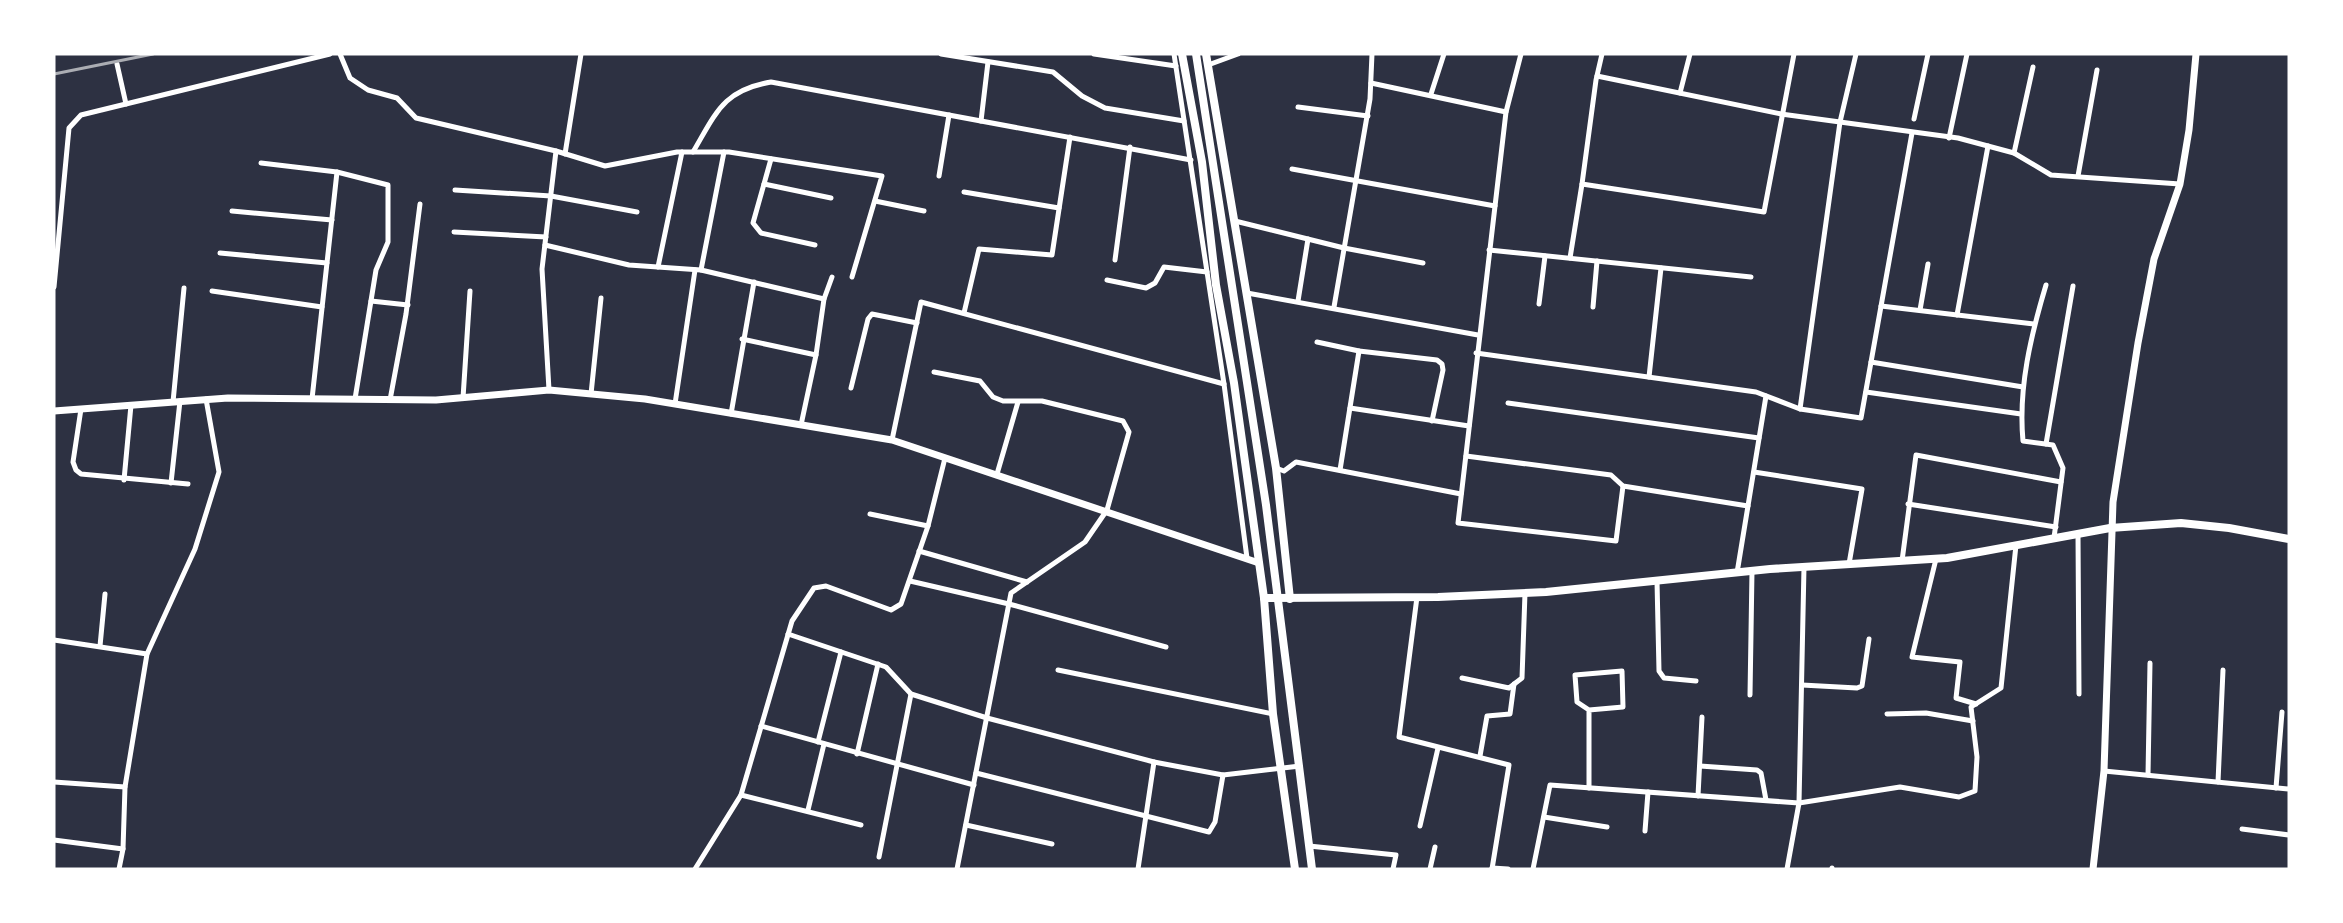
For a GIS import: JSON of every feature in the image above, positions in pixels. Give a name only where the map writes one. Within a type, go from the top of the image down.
[{"type":"main road","points":[[1182,54],[1202,162],[1216,285],[1234,382],[1250,516],[1264,598],[1273,714],[1295,869]]},
{"type":"main road","points":[[1196,54],[1266,505],[1312,869]]},
{"type":"main road","points":[[1206,54],[1276,468],[1290,599]]},
{"type":"main road","points":[[1264,598],[1417,597],[1525,593],[1752,571],[1936,559],[2110,528],[2181,523],[2229,528],[2289,539]]},
{"type":"street","points":[[54,287],[69,128],[81,115],[330,54]]},
{"type":"street","points":[[340,54],[350,78],[368,90],[397,99],[416,118],[556,151],[605,166],[682,152],[724,152],[882,176],[852,277]]},
{"type":"street","points":[[565,154],[581,54]]},
{"type":"street","points":[[941,54],[1053,72],[1082,96],[1105,108],[1184,121]]},
{"type":"street","points":[[1094,54],[1176,66]]},
{"type":"street","points":[[1174,54],[1224,384],[1247,558]]},
{"type":"street","points":[[1208,65],[1238,54]]},
{"type":"street","points":[[1334,307],[1368,116],[1372,54]]},
{"type":"street","points":[[1431,94],[1444,54]]},
{"type":"street","points":[[1521,54],[1506,112],[1478,335],[1458,524],[1616,541],[1623,486]]},
{"type":"street","points":[[1570,258],[1602,54]]},
{"type":"street","points":[[1680,93],[1690,54]]},
{"type":"street","points":[[1582,184],[1764,212],[1794,54]]},
{"type":"street","points":[[1800,409],[1840,122],[1856,54]]},
{"type":"street","points":[[1914,119],[1928,54]]},
{"type":"street","points":[[1949,138],[1967,54]]},
{"type":"street","points":[[2093,869],[2104,771],[2110,528],[2138,343],[2154,259],[2180,184],[2189,130],[2196,54]]},
{"type":"street","points":[[981,121],[988,62]]},
{"type":"street","points":[[117,64],[126,104]]},
{"type":"street","points":[[2014,153],[2033,67]]},
{"type":"street","points":[[2078,176],[2097,70]]},
{"type":"street","points":[[1597,76],[1781,114],[1912,132],[1988,146],[2014,153],[2051,174],[2180,184]]},
{"type":"street","points":[[693,152],[718,110],[736,92],[750,86],[771,82],[1191,160]]},
{"type":"street","points":[[1371,83],[1431,94],[1506,112]]},
{"type":"street","points":[[1298,106],[1368,116]]},
{"type":"street","points":[[939,176],[949,115]]},
{"type":"street","points":[[1476,353],[1756,392],[1800,409],[1861,418],[1912,132]]},
{"type":"street","points":[[964,313],[979,249],[1052,255],[1070,137]]},
{"type":"street","points":[[1957,315],[1988,146]]},
{"type":"street","points":[[1115,260],[1130,147]]},
{"type":"street","points":[[549,390],[542,269],[556,151]]},
{"type":"street","points":[[658,267],[682,152]]},
{"type":"street","points":[[675,404],[698,270],[724,152]]},
{"type":"street","points":[[771,159],[753,223],[756,230],[815,245]]},
{"type":"street","points":[[261,163],[337,172],[388,185],[388,242],[376,270],[355,399]]},
{"type":"street","points":[[1292,170],[1495,206]]},
{"type":"street","points":[[312,399],[337,172]]},
{"type":"street","points":[[764,184],[831,198]]},
{"type":"street","points":[[455,190],[551,196],[637,212]]},
{"type":"street","points":[[964,192],[1059,208]]},
{"type":"street","points":[[875,201],[924,211]]},
{"type":"street","points":[[390,400],[408,305],[420,204]]},
{"type":"street","points":[[232,211],[332,220]]},
{"type":"street","points":[[1235,221],[1344,248],[1423,263]]},
{"type":"street","points":[[454,232],[546,237]]},
{"type":"street","points":[[1298,302],[1308,239]]},
{"type":"street","points":[[545,245],[629,265],[698,270],[824,298]]},
{"type":"street","points":[[1489,250],[1750,277]]},
{"type":"street","points":[[220,253],[327,262]]},
{"type":"street","points":[[1539,304],[1545,256]]},
{"type":"street","points":[[1593,307],[1597,261]]},
{"type":"street","points":[[1920,310],[1928,264]]},
{"type":"street","points":[[1107,280],[1146,288],[1155,283],[1164,267],[1207,272]]},
{"type":"street","points":[[1649,377],[1661,268]]},
{"type":"street","points":[[801,426],[816,355],[824,298],[832,278]]},
{"type":"street","points":[[731,414],[742,339],[754,282]]},
{"type":"street","points":[[2046,285],[2034,324],[2023,387],[2021,414],[2023,441],[2053,445],[2063,468],[2054,538]]},
{"type":"street","points":[[2046,444],[2073,286]]},
{"type":"street","points":[[171,483],[184,288]]},
{"type":"street","points":[[212,291],[322,307]]},
{"type":"street","points":[[464,398],[470,291]]},
{"type":"street","points":[[1247,293],[1478,335]]},
{"type":"street","points":[[591,394],[601,298]]},
{"type":"street","points":[[371,301],[408,305]]},
{"type":"street","points":[[892,440],[921,302],[1224,384]]},
{"type":"street","points":[[1881,306],[2034,324]]},
{"type":"street","points":[[851,388],[867,319],[872,314],[917,323]]},
{"type":"street","points":[[742,339],[816,355]]},
{"type":"street","points":[[1317,342],[1359,351],[1437,360],[1442,364],[1432,421]]},
{"type":"street","points":[[1340,470],[1359,351]]},
{"type":"street","points":[[1871,362],[2023,387]]},
{"type":"street","points":[[934,372],[980,381],[993,397],[1003,401],[1042,401],[1124,421],[1129,432],[1107,510],[1085,542],[1011,593],[957,869]]},
{"type":"street","points":[[54,411],[206,399],[390,400],[464,398],[549,390],[675,404],[892,440],[1258,562]]},
{"type":"street","points":[[1866,392],[2021,414]]},
{"type":"street","points":[[1737,573],[1767,396]]},
{"type":"street","points":[[119,869],[123,849],[125,787],[147,654],[195,549],[219,472],[206,399]]},
{"type":"street","points":[[997,474],[1018,402]]},
{"type":"street","points":[[1508,403],[1759,438]]},
{"type":"street","points":[[124,480],[131,405]]},
{"type":"street","points":[[1350,408],[1469,426]]},
{"type":"street","points":[[81,409],[74,462],[76,470],[81,474],[124,480],[188,484]]},
{"type":"street","points":[[1902,561],[1916,455],[2061,482]]},
{"type":"street","points":[[1466,456],[1611,475],[1623,486],[1748,506]]},
{"type":"street","points":[[695,869],[741,795],[792,621],[814,588],[826,586],[891,610],[901,604],[928,526],[945,458]]},
{"type":"street","points":[[1276,468],[1284,471],[1296,462],[1461,494]]},
{"type":"street","points":[[1754,472],[1862,489],[1849,564]]},
{"type":"street","points":[[1908,504],[2055,527]]},
{"type":"street","points":[[870,514],[928,526]]},
{"type":"street","points":[[2078,534],[2079,694]]},
{"type":"street","points":[[1533,869],[1550,785],[1799,803],[1900,787],[1959,797],[1975,791],[1977,757],[1971,707],[2001,688],[2016,545]]},
{"type":"street","points":[[919,551],[1027,582]]},
{"type":"street","points":[[1936,559],[1912,657],[1960,662],[1956,698],[1976,704]]},
{"type":"street","points":[[1787,869],[1799,803],[1804,567]]},
{"type":"street","points":[[1750,695],[1752,571]]},
{"type":"street","points":[[910,581],[1009,604],[1166,647]]},
{"type":"street","points":[[1657,581],[1659,671],[1664,678],[1696,681]]},
{"type":"street","points":[[1462,678],[1509,688],[1522,678],[1525,593]]},
{"type":"street","points":[[100,646],[105,594]]},
{"type":"street","points":[[1417,597],[1399,737],[1509,765],[1492,868],[1508,869]]},
{"type":"street","points":[[788,634],[878,664],[894,672],[901,686],[911,694],[987,718],[1154,762],[1223,775],[1300,766]]},
{"type":"street","points":[[1802,685],[1857,688],[1862,686],[1869,639]]},
{"type":"street","points":[[54,640],[147,654]]},
{"type":"street","points":[[808,810],[840,652]]},
{"type":"street","points":[[2148,775],[2150,663]]},
{"type":"street","points":[[856,754],[878,664]]},
{"type":"street","points":[[1058,670],[1273,714]]},
{"type":"street","points":[[2218,782],[2223,670]]},
{"type":"street","points":[[1622,671],[1623,707],[1589,710],[1577,702],[1575,675],[1622,671]]},
{"type":"street","points":[[1480,756],[1487,716],[1510,714],[1514,684]]},
{"type":"street","points":[[879,857],[899,766],[911,694]]},
{"type":"street","points":[[1589,710],[1589,788]]},
{"type":"street","points":[[2276,788],[2283,712]]},
{"type":"street","points":[[1887,714],[1926,713],[1972,721]]},
{"type":"street","points":[[1698,796],[1702,717]]},
{"type":"street","points":[[761,726],[974,785]]},
{"type":"street","points":[[1420,826],[1438,748]]},
{"type":"street","points":[[1138,869],[1154,762]]},
{"type":"street","points":[[1700,766],[1757,770],[1761,773],[1766,800]]},
{"type":"street","points":[[2104,771],[2289,789]]},
{"type":"street","points":[[976,773],[1209,832],[1215,822],[1223,775]]},
{"type":"street","points":[[54,782],[125,787]]},
{"type":"street","points":[[1645,831],[1648,792]]},
{"type":"street","points":[[741,795],[861,825]]},
{"type":"street","points":[[1544,817],[1607,827]]},
{"type":"street","points":[[966,825],[1052,844]]},
{"type":"street","points":[[2242,829],[2289,835]]},
{"type":"street","points":[[54,840],[123,849]]},
{"type":"street","points":[[1309,846],[1396,855],[1394,869]]},
{"type":"street","points":[[1430,869],[1434,847]]},
{"type":"railway","points":[[54,74],[153,54]]}]
